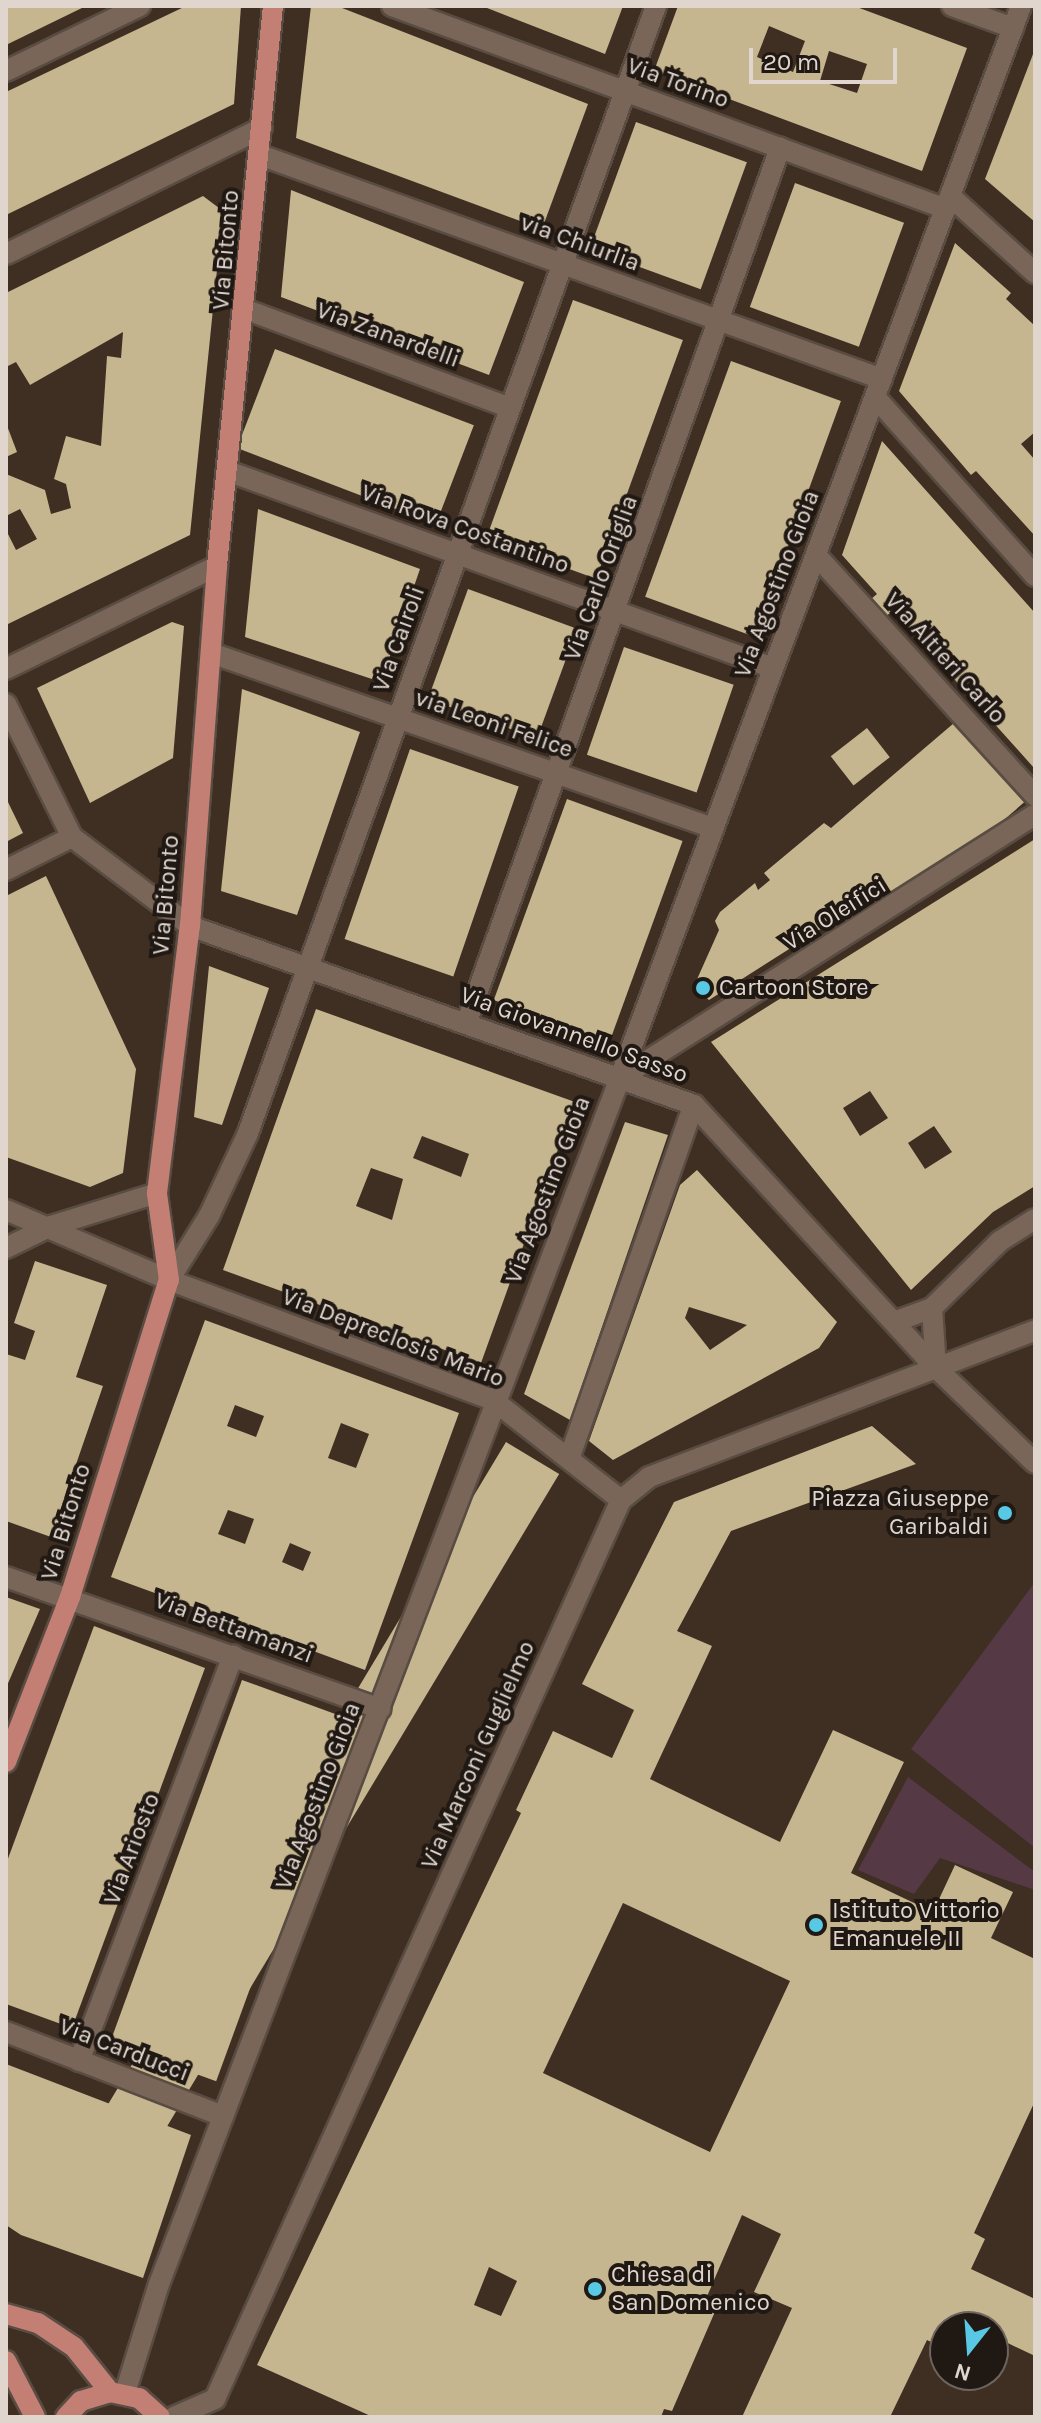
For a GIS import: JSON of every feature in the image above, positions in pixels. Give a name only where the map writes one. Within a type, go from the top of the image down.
[{"type":"main road","name":"Via Bitonto","points":[[6,1762],[70,1597],[169,1280],[157,1193],[190,926],[217,566],[247,310],[273,6]]},
{"type":"main road","points":[[6,2314],[38,2323],[74,2347],[118,2393],[160,2417]]},
{"type":"main road","points":[[6,2361],[35,2417]]},
{"type":"main road","points":[[66,2417],[81,2401],[118,2393]]},
{"type":"street","points":[[6,71],[140,6]]},
{"type":"street","name":"Via Torino","points":[[392,6],[780,148],[948,202]]},
{"type":"street","name":"Via Cairoli","points":[[169,1280],[209,1216],[248,1133],[656,6]]},
{"type":"street","points":[[952,6],[1013,28]]},
{"type":"street","name":"Via Agostino Gioia","points":[[118,2393],[380,1709],[493,1400],[620,1078],[1021,6]]},
{"type":"street","points":[[6,254],[262,128]]},
{"type":"street","name":"Via Carlo Origlia","points":[[466,1024],[559,774],[780,148]]},
{"type":"street","name":"via Chiurlia","points":[[260,155],[720,321],[878,388]]},
{"type":"street","points":[[948,202],[1035,273]]},
{"type":"street","name":"Via Zanardelli","points":[[247,310],[510,408]]},
{"type":"street","points":[[878,388],[1035,576]]},
{"type":"street","name":"Via Rova Costantino","points":[[230,472],[773,668]]},
{"type":"street","name":"Via Altieri Carlo","points":[[816,555],[1035,796]]},
{"type":"street","points":[[6,669],[217,566]]},
{"type":"street","name":"via Leoni Felice","points":[[211,653],[713,828]]},
{"type":"street","points":[[6,704],[72,837],[6,870]]},
{"type":"street","name":"Via Oleifici","points":[[620,1078],[1035,815]]},
{"type":"street","name":"Via Giovannello Sasso","points":[[72,837],[190,926],[694,1105],[936,1368],[1035,1463]]},
{"type":"street","points":[[569,1459],[694,1105]]},
{"type":"street","points":[[6,1248],[51,1226],[157,1193]]},
{"type":"street","name":"Via Depreclosis Mario","points":[[6,1210],[51,1226],[169,1280],[493,1400],[621,1500]]},
{"type":"street","points":[[894,1322],[932,1308],[1000,1241],[1035,1219]]},
{"type":"street","points":[[932,1308],[936,1368]]},
{"type":"street","name":"Via Marconi Guglielmo","points":[[174,2417],[215,2399],[221,2388],[621,1500],[649,1477],[1035,1330]]},
{"type":"street","name":"Via Bettamanzi","points":[[6,1577],[70,1597],[380,1709]]},
{"type":"street","name":"Via Ariosto","points":[[79,2061],[233,1655]]},
{"type":"street","name":"Via Carducci","points":[[6,2032],[223,2116]]},
{"type":"shaded area","points":[[1035,1582],[1035,1848],[911,1749]]},
{"type":"shaded area","points":[[908,1777],[1035,1872],[1035,1890],[940,1858],[914,1894],[858,1870]]},
{"type":"building","points":[[6,6],[86,6],[6,45]]},
{"type":"building","points":[[186,6],[241,6],[234,104],[6,215],[6,92]]},
{"type":"building","points":[[311,6],[337,6],[588,104],[542,229],[296,138]]},
{"type":"building","points":[[482,6],[623,6],[605,54]]},
{"type":"building","points":[[678,6],[854,6],[967,48],[922,171],[654,71]],"holes":[[[769,26],[805,41],[793,72],[757,57]],[[829,51],[867,64],[857,93],[820,81]]]},
{"type":"building","points":[[1035,49],[1035,222],[985,179]]},
{"type":"building","points":[[636,122],[747,162],[701,289],[590,249]]},
{"type":"building","points":[[795,183],[904,223],[859,347],[750,307]]},
{"type":"building","points":[[291,190],[524,282],[489,375],[281,297]]},
{"type":"building","points":[[203,196],[223,211],[190,535],[6,625],[6,530],[16,550],[37,539],[20,509],[6,516],[6,474],[45,490],[51,514],[71,508],[66,484],[54,479],[66,436],[101,446],[107,356],[121,358],[123,332],[30,385],[16,362],[6,367],[6,293]]},
{"type":"building","points":[[955,243],[1011,293],[1006,299],[1035,326],[1035,432],[1021,444],[1035,460],[1035,536],[976,471],[971,475],[899,391]]},
{"type":"building","points":[[573,300],[683,340],[596,579],[486,539]]},
{"type":"building","points":[[275,349],[474,425],[436,524],[237,448]]},
{"type":"building","points":[[731,361],[841,401],[755,637],[645,597]]},
{"type":"building","points":[[6,423],[17,452],[6,457]]},
{"type":"building","points":[[882,441],[1035,613],[1035,769],[893,611],[886,616],[871,599],[877,594],[842,555]]},
{"type":"building","points":[[258,509],[420,569],[381,682],[245,637]]},
{"type":"building","points":[[468,589],[577,629],[537,739],[428,699]]},
{"type":"building","points":[[172,622],[184,626],[173,758],[90,803],[37,688]]},
{"type":"building","points":[[624,647],[734,685],[697,793],[587,755]]},
{"type":"building","points":[[242,689],[360,732],[297,915],[221,891]]},
{"type":"building","points":[[954,723],[1028,799],[977,843],[974,840],[887,901],[882,890],[709,1000],[694,986],[719,930],[715,921],[720,912],[755,883],[758,890],[770,880],[764,873],[824,823],[831,828]]},
{"type":"building","points":[[867,728],[890,757],[854,785],[831,756]]},
{"type":"building","points":[[410,749],[519,786],[453,976],[345,939]]},
{"type":"building","points":[[6,798],[23,833],[6,842]]},
{"type":"building","points":[[567,799],[683,841],[609,1042],[494,1000]]},
{"type":"building","points":[[1035,839],[1035,1186],[993,1212],[911,1290],[711,1042]],"holes":[[[870,1091],[888,1118],[860,1136],[843,1108]],[[934,1126],[952,1152],[925,1169],[908,1143]]]},
{"type":"building","points":[[46,876],[136,1069],[123,1173],[90,1187],[6,1157],[6,896]]},
{"type":"building","points":[[209,966],[269,988],[222,1125],[194,1117]]},
{"type":"building","points":[[316,1009],[575,1102],[481,1363],[223,1270]],"holes":[[[422,1136],[469,1154],[461,1177],[413,1158]],[[371,1168],[403,1179],[392,1220],[356,1206]]]},
{"type":"building","points":[[625,1122],[668,1135],[570,1420],[524,1394]]},
{"type":"building","points":[[697,1170],[837,1322],[819,1348],[613,1460],[589,1441],[680,1185]],"holes":[[[689,1307],[747,1325],[710,1350],[685,1318]]]},
{"type":"building","points":[[35,1261],[107,1285],[76,1377],[103,1386],[51,1537],[6,1521],[6,1354],[25,1360],[35,1331],[14,1323]]},
{"type":"building","points":[[205,1320],[459,1413],[365,1670],[111,1577]],"holes":[[[235,1405],[264,1416],[256,1437],[227,1426]],[[341,1423],[369,1434],[356,1468],[328,1458]],[[228,1510],[254,1519],[245,1544],[218,1534]],[[290,1543],[311,1552],[303,1571],[282,1562]]]},
{"type":"building","name":"Istituto Vittorio Emanuele II","points":[[872,1426],[916,1464],[731,1531],[677,1631],[712,1646],[650,1779],[780,1842],[833,1730],[904,1762],[851,1873],[933,1912],[955,1865],[1013,1892],[991,1938],[1035,1959],[1035,2101],[974,2233],[985,2239],[971,2269],[1035,2299],[1035,2356],[1009,2344],[1009,2311],[929,2311],[929,2341],[890,2417],[742,2417],[792,2308],[754,2292],[781,2234],[742,2215],[705,2301],[717,2307],[672,2411],[664,2409],[661,2417],[373,2417],[257,2365],[521,1813],[516,1810],[553,1731],[612,1758],[634,1710],[582,1684],[674,1502]],"holes":[[[623,1903],[790,1981],[710,2152],[543,2073]],[[489,2267],[517,2281],[501,2316],[474,2305]]]},
{"type":"building","points":[[506,1442],[559,1474],[91,2253],[38,2221]]},
{"type":"building","points":[[6,1597],[40,1609],[6,1688]]},
{"type":"building","points":[[94,1626],[205,1668],[72,2028],[6,2004],[6,1864]]},
{"type":"building","points":[[242,1680],[348,1719],[216,2081],[110,2043]]},
{"type":"building","points":[[6,2064],[191,2135],[143,2278],[21,2235],[6,2225]]},
{"type":"place","name":"Cartoon Store","points":[[703,988]]},
{"type":"place","name":"Piazza Giuseppe Garibaldi","points":[[1005,1513]]},
{"type":"place","name":"Istituto Vittorio Emanuele II","points":[[816,1925]]},
{"type":"place","name":"Chiesa di San Domenico","points":[[595,2289]]}]
